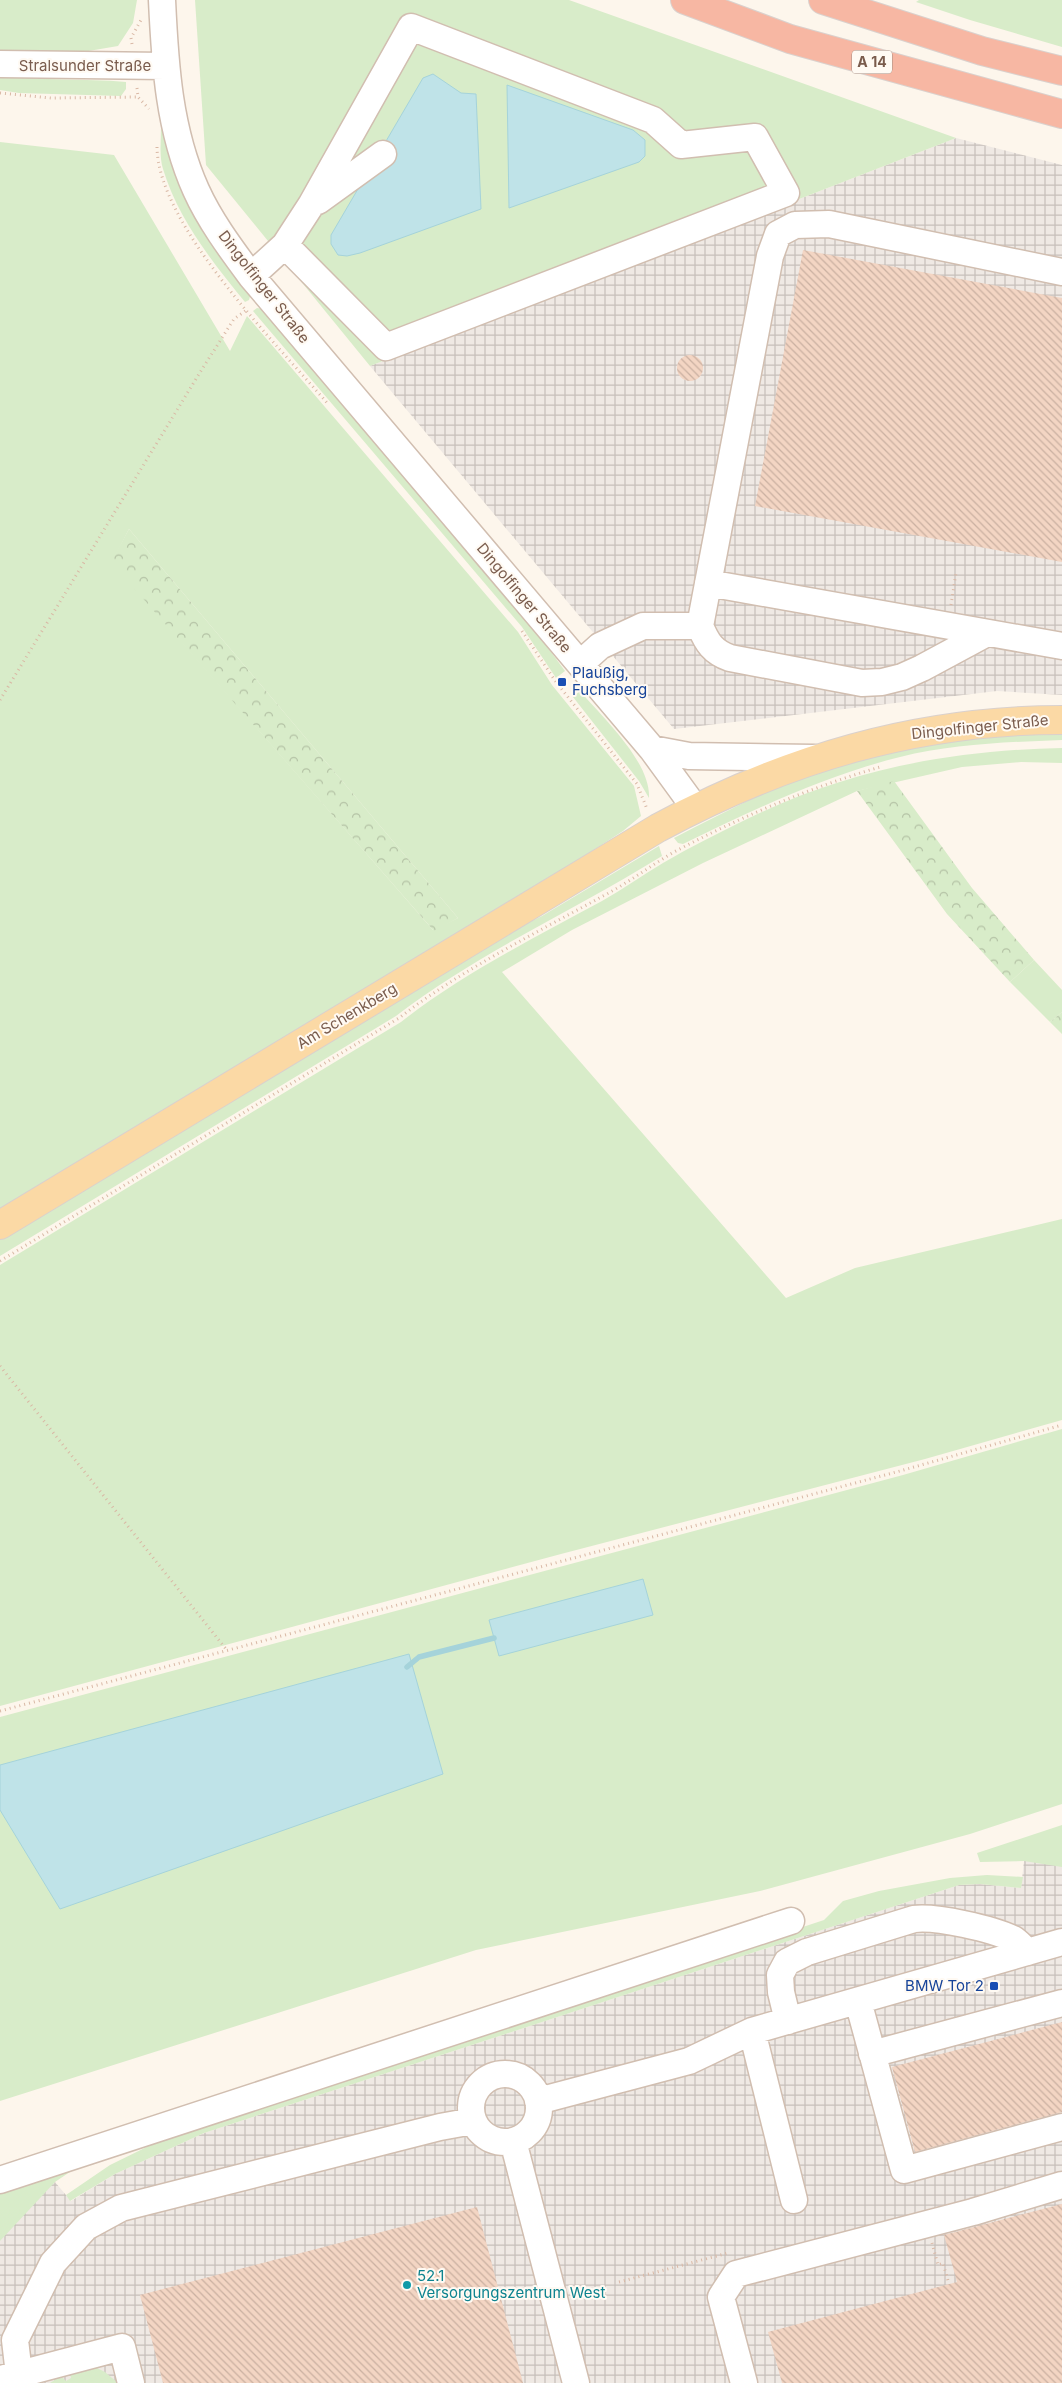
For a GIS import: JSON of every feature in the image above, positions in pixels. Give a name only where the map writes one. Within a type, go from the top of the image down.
[{"type":"highway","name":"A 14","points":[[685,0],[790,38],[1062,114]]},
{"type":"highway","points":[[823,0],[982,51],[1062,71]]},
{"type":"main road","name":"Dingolfinger Straße","points":[[695,808],[767,776],[814,758],[898,736],[954,727],[1025,720],[1062,720]]},
{"type":"main road","name":"Am Schenkberg","points":[[0,1225],[658,828],[695,808]]},
{"type":"street","name":"Stralsunder Straße","points":[[0,64],[165,66],[162,0]]},
{"type":"street","points":[[259,285],[311,205],[411,26],[653,120],[681,145],[755,136],[786,193],[386,347],[285,246]]},
{"type":"street","name":"Dingolfinger Straße","points":[[165,66],[171,107],[196,189],[221,236],[259,285],[652,749],[695,808]]},
{"type":"street","points":[[311,205],[383,154]]},
{"type":"street","points":[[986,632],[902,677],[862,683],[730,658],[717,653],[706,641],[700,626],[770,256],[778,234],[795,225],[830,224],[1062,272]]},
{"type":"street","points":[[708,583],[1062,646]]},
{"type":"street","points":[[580,664],[600,646],[643,626],[700,626]]},
{"type":"street","points":[[652,749],[689,756],[814,758]]},
{"type":"street","points":[[788,2021],[781,1992],[780,1975],[787,1962],[807,1952],[914,1919],[926,1917],[974,1927],[1014,1939],[1028,1952]]},
{"type":"street","points":[[0,2180],[791,1921]]},
{"type":"street","points":[[538,2101],[689,2061],[752,2032],[1062,1942]]},
{"type":"street","points":[[858,2001],[904,2170],[949,2152],[1062,2127]]},
{"type":"street","points":[[872,2054],[1062,2003]]},
{"type":"street","points":[[752,2032],[794,2200]]},
{"type":"street","points":[[505,2073],[522,2078],[538,2101],[539,2114],[535,2126],[521,2138],[513,2141],[505,2143],[493,2141],[483,2135],[473,2121],[470,2100],[479,2086],[491,2075],[505,2073]]},
{"type":"street","points":[[131,2383],[122,2347],[12,2379],[15,2340],[53,2263],[71,2241],[86,2227],[120,2208],[440,2126],[473,2121]]},
{"type":"street","points":[[513,2141],[576,2383]]},
{"type":"street","points":[[744,2383],[721,2297],[736,2274],[928,2224],[1062,2185]]},
{"type":"path","points":[[0,93],[51,98],[138,97]]},
{"type":"path","points":[[0,700],[234,319],[259,285]]},
{"type":"path","points":[[947,625],[956,573]]},
{"type":"path","points":[[0,1261],[399,1018],[419,1003],[507,949],[609,893],[674,853],[779,802],[841,778],[885,765]]},
{"type":"path","points":[[0,1366],[226,1649]]},
{"type":"path","points":[[0,1711],[226,1649],[891,1474],[1062,1424]]},
{"type":"path","points":[[928,2224],[938,2265],[943,2264],[949,2284]]},
{"type":"shaded area","points":[[956,138],[1062,165],[1062,695],[997,691],[674,729],[370,366]]},
{"type":"shaded area","points":[[1062,1849],[1062,2383],[0,2383],[0,2200],[55,2182],[71,2201],[115,2174],[204,2133],[959,1885],[980,1884],[1021,1888],[1024,1861]]},
{"type":"green space","points":[[0,0],[137,0],[133,23],[118,46],[65,55],[0,55]]},
{"type":"green space","points":[[195,0],[569,0],[956,138],[370,366],[206,165]]},
{"type":"green space","points":[[919,0],[1062,0],[1062,47],[916,2]]},
{"type":"green space","points":[[0,74],[32,78],[126,82],[126,89],[121,96],[19,93],[0,90]]},
{"type":"green space","points":[[161,127],[172,165],[185,197],[251,293],[249,300],[245,302],[209,256],[187,223],[178,205],[163,169]]},
{"type":"green space","points":[[0,142],[114,155],[230,351],[247,316],[518,632],[552,685],[634,786],[641,816],[623,831],[468,931],[0,1215]],"holes":[[[129,529],[458,918],[433,930],[112,562]]]},
{"type":"green space","points":[[257,308],[263,309],[529,622],[565,671],[556,678],[522,627],[253,311]]},
{"type":"green space","points":[[129,529],[458,918],[434,931],[111,562]]},
{"type":"green space","points":[[580,691],[634,755],[648,784],[649,798],[639,781],[573,697]]},
{"type":"green space","points":[[1062,731],[1062,740],[960,746],[900,757],[816,784],[683,844],[678,843],[674,838],[743,803],[790,782],[814,772],[862,757],[937,742],[987,736]]},
{"type":"green space","points":[[1062,748],[1062,763],[1021,762],[962,767],[857,791],[703,863],[572,930],[502,972],[786,1298],[855,1268],[1062,1219],[1062,1420],[925,1459],[561,1554],[0,1706],[0,1265],[401,1022],[473,972],[602,901],[673,857],[747,819],[823,788],[900,766],[980,753]]},
{"type":"green space","points":[[894,781],[972,888],[1034,960],[1010,982],[947,914],[857,791]]},
{"type":"green space","points":[[659,846],[662,856],[492,952],[459,972],[396,1016],[0,1256],[0,1238],[509,932],[542,916]]},
{"type":"green space","points":[[1034,960],[1062,990],[1062,1012],[1050,1022],[1010,982]]},
{"type":"green space","points":[[1062,1012],[1062,1034],[1050,1022]]},
{"type":"green space","points":[[1062,1429],[1062,1804],[970,1834],[760,1891],[476,1950],[0,2101],[0,1717],[903,1475]]},
{"type":"green space","points":[[1062,1825],[1062,1867],[1024,1861],[980,1862],[977,1853]]},
{"type":"green space","points":[[987,1875],[1023,1877],[1021,1888],[980,1884],[959,1885],[204,2133],[115,2174],[70,2201],[66,2195],[110,2165],[159,2141],[824,1920],[843,1901],[879,1891],[950,1878]]},
{"type":"green space","points":[[95,2155],[55,2182],[0,2241],[0,2184]]},
{"type":"green space","points":[[95,2367],[105,2372],[118,2383],[50,2383],[61,2376],[66,2381],[71,2378],[70,2372]]},
{"type":"water","points":[[433,74],[461,93],[476,94],[481,209],[360,253],[347,256],[338,255],[331,244],[331,235],[423,78]]},
{"type":"water","points":[[507,85],[633,130],[645,140],[645,156],[639,162],[509,208]]},
{"type":"water","points":[[643,1579],[653,1615],[499,1656],[489,1620]]},
{"type":"water","points":[[409,1654],[443,1774],[60,1909],[0,1810],[0,1765]]},
{"type":"building","points":[[803,250],[1062,298],[1062,562],[755,506]]},
{"type":"building","points":[[690,355],[699,359],[703,368],[699,377],[690,381],[681,377],[677,368],[681,359]]},
{"type":"building","points":[[1062,2022],[1062,2112],[915,2152],[892,2067]]},
{"type":"building","points":[[1062,2204],[1062,2383],[782,2383],[768,2332],[957,2282],[944,2235]]},
{"type":"building","name":"52.1 Versorgungszentrum West","points":[[477,2207],[523,2383],[163,2383],[140,2295]]},
{"type":"waterway","points":[[407,1667],[419,1657],[494,1638]]},
{"type":"place","name":"Plaußig, Fuchsberg","points":[[562,682]]},
{"type":"place","name":"BMW Tor 2","points":[[994,1986]]},
{"type":"place","name":"52.1 Versorgungszentrum West","points":[[407,2285]]}]
